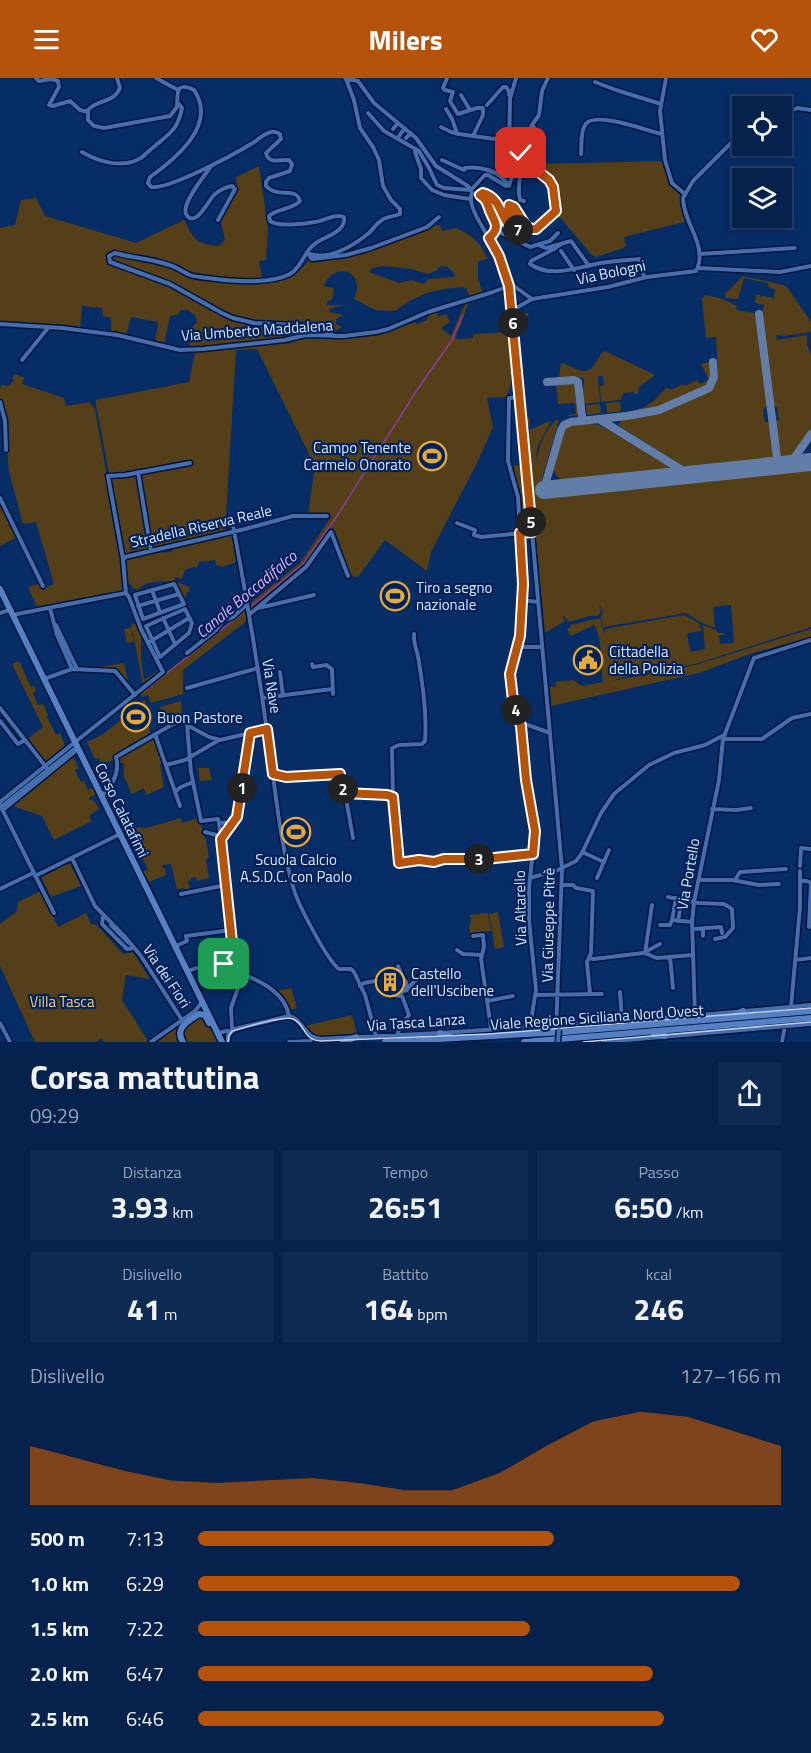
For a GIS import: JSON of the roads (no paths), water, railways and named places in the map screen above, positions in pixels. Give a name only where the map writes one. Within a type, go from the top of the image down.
[{"type":"main road","name":"Corso Calatafimi","points":[[0,589],[222,1042]]},
{"type":"main road","points":[[729,1018],[743,1011]]},
{"type":"main road","name":"Viale Regione Siciliana Nord Ovest","points":[[385,1042],[563,1032],[811,1011]]},
{"type":"main road","points":[[183,1042],[179,1036],[180,1028],[199,1014],[205,1015],[222,1042]]},
{"type":"main road","name":"Viale Regione Siciliana Nord Ovest","points":[[524,1042],[811,1018]]},
{"type":"main road","points":[[644,1032],[665,1036]]},
{"type":"main road","points":[[440,1033],[457,1039]]},
{"type":"main road","points":[[343,1042],[356,1037]]},
{"type":"street","points":[[36,78],[39,81],[52,79],[58,81],[59,87],[49,105],[70,101],[80,110],[88,112]]},
{"type":"street","points":[[117,78],[120,88],[117,95],[93,105],[88,112],[88,120],[96,127],[104,128],[170,116],[176,111],[178,103]]},
{"type":"street","points":[[156,78],[178,90]]},
{"type":"street","points":[[447,78],[443,88],[453,92],[450,101],[456,112],[461,114],[481,107],[484,111],[473,136]]},
{"type":"street","points":[[510,99],[516,78]]},
{"type":"street","points":[[507,186],[522,145],[539,115],[542,91],[548,78]]},
{"type":"street","points":[[666,78],[660,111],[665,160],[672,183],[685,194]]},
{"type":"street","points":[[346,79],[358,81],[374,103],[411,133],[436,166],[468,186],[471,192]]},
{"type":"street","points":[[308,253],[322,256],[343,250],[360,240],[382,220],[400,214],[400,209],[386,194],[374,147],[360,128],[354,99],[346,79]]},
{"type":"street","points":[[595,82],[661,104]]},
{"type":"street","points":[[82,152],[108,163],[140,159],[176,128],[182,108],[176,97],[178,90],[183,87],[192,89],[197,95],[201,108],[200,123],[184,148],[150,177],[148,184],[152,188],[185,178],[250,145],[270,132],[280,134],[281,139],[268,150],[267,158],[271,161],[289,160],[292,168],[290,171],[269,178],[266,186],[274,192],[296,194],[300,201],[296,206],[272,213],[269,216],[270,221],[278,224],[315,222],[336,215],[344,217],[344,225],[313,244],[297,269],[288,275],[246,282],[190,275],[180,268],[115,253],[111,253],[108,259],[110,262],[170,284],[233,318],[254,323],[316,326],[334,336]]},
{"type":"street","points":[[480,195],[483,193],[493,198],[513,231],[518,230],[519,227],[508,210],[508,206],[514,207],[526,226],[532,229],[536,229],[554,213],[557,207],[553,187],[549,180],[524,161],[512,157],[509,152],[510,99],[506,87],[503,87],[487,105]]},
{"type":"street","points":[[461,95],[470,110]]},
{"type":"street","points":[[792,110],[798,108],[811,110]]},
{"type":"street","points":[[446,109],[457,134]]},
{"type":"street","points":[[368,113],[384,131],[419,151],[437,185],[480,195],[489,204],[496,222],[495,230],[489,238]]},
{"type":"street","points":[[581,154],[582,135],[585,124],[589,121],[605,119],[662,134]]},
{"type":"street","points":[[393,129],[398,123]]},
{"type":"street","points":[[532,125],[541,141]]},
{"type":"street","points":[[441,127],[457,134],[509,141]]},
{"type":"street","points":[[399,136],[405,128]]},
{"type":"street","points":[[406,138],[411,133]]},
{"type":"street","points":[[732,142],[693,181],[682,202],[699,247],[698,267],[780,272],[811,266]]},
{"type":"street","points":[[415,149],[422,169],[422,177],[432,190],[444,195],[470,199],[471,192],[485,175],[507,186]]},
{"type":"street","points":[[442,160],[464,170],[476,167],[490,170],[506,181],[507,186]]},
{"type":"street","points":[[524,161],[519,177],[519,196],[520,200],[524,201]]},
{"type":"street","points":[[213,164],[188,200],[185,209],[186,214],[195,218],[200,215],[213,195],[232,186],[235,189],[218,220]]},
{"type":"street","name":"Via Giuseppe Pitrè","points":[[470,199],[483,231],[499,256],[509,286],[512,308],[562,869],[557,1042]]},
{"type":"street","points":[[308,253],[312,259],[371,248],[427,227],[438,217]]},
{"type":"street","points":[[495,230],[530,247],[550,241],[558,233]]},
{"type":"street","points":[[538,245],[546,248],[571,242],[589,266]]},
{"type":"street","points":[[561,243],[531,261],[530,264],[536,268],[566,272],[589,266],[640,259],[644,277]]},
{"type":"street","points":[[699,254],[795,248]]},
{"type":"street","points":[[561,251],[574,270]]},
{"type":"street","name":"Via Bologni","points":[[512,308],[532,299],[608,287],[644,277],[694,272],[698,267]]},
{"type":"street","points":[[509,286],[514,286],[532,299]]},
{"type":"street","name":"Via Umberto Maddalena","points":[[0,324],[117,335],[187,350],[285,340],[306,335],[334,336],[369,333],[388,329],[428,312],[509,286]]},
{"type":"street","points":[[316,326],[320,335]]},
{"type":"street","points":[[22,360],[49,327]]},
{"type":"street","points":[[320,335],[321,329]]},
{"type":"street","name":"Via Altarello","points":[[520,397],[509,398],[508,461],[518,490],[523,584],[520,636],[510,674],[513,700],[520,724],[526,780],[535,831],[530,878],[529,920],[536,995],[531,1026]]},
{"type":"street","points":[[0,402],[5,421],[6,450]]},
{"type":"street","points":[[123,560],[108,476],[190,463]]},
{"type":"street","points":[[138,472],[151,551]]},
{"type":"street","points":[[0,498],[43,586]]},
{"type":"street","name":"Stradella Riserva Reale","points":[[126,593],[123,560],[125,557],[293,516],[327,516]]},
{"type":"street","points":[[457,523],[475,530],[474,535],[481,537],[532,532]]},
{"type":"street","name":"Via Nave","points":[[233,525],[248,604],[282,832],[296,894],[332,962],[339,969],[353,970],[365,995],[376,1036]]},
{"type":"street","points":[[249,613],[306,567],[331,532],[348,576]]},
{"type":"street","points":[[0,613],[18,614],[126,593],[136,606],[143,619],[183,604],[174,584],[135,595],[136,606],[148,643],[163,671],[162,674],[1,809]]},
{"type":"street","points":[[152,590],[160,612]]},
{"type":"street","points":[[136,606],[179,594]]},
{"type":"street","points":[[257,608],[314,595]]},
{"type":"street","points":[[521,600],[538,602]]},
{"type":"street","points":[[187,652],[216,630],[224,620],[233,617],[248,604]]},
{"type":"street","points":[[50,608],[74,669]]},
{"type":"street","points":[[185,609],[189,618],[192,623],[189,633],[160,657],[146,626],[185,609]]},
{"type":"street","points":[[163,618],[176,644]]},
{"type":"street","points":[[148,643],[189,618]]},
{"type":"street","points":[[414,634],[413,640],[419,660],[424,696],[425,741],[423,744],[399,745],[392,748],[393,797],[399,863],[533,854]]},
{"type":"street","name":"Via Portello","points":[[694,1015],[692,955],[694,929],[692,922],[694,902],[719,780],[723,737],[754,658],[811,640]]},
{"type":"street","points":[[517,647],[542,647]]},
{"type":"street","points":[[262,698],[333,692],[331,668],[326,665],[313,667],[312,664]]},
{"type":"street","points":[[187,688],[258,668]]},
{"type":"street","points":[[44,679],[74,669],[116,671],[135,695]]},
{"type":"street","points":[[280,672],[283,696]]},
{"type":"street","points":[[0,708],[46,766]]},
{"type":"street","points":[[530,878],[562,869],[576,861],[596,822],[614,794],[640,771],[656,761],[723,737],[762,739],[792,718],[811,714]]},
{"type":"street","points":[[0,721],[18,744],[25,741]]},
{"type":"street","points":[[102,796],[109,790],[115,778],[118,767],[116,757],[173,724],[184,721],[220,740]]},
{"type":"street","points":[[187,724],[193,782],[201,821],[218,819],[219,823],[238,988],[231,1008],[234,1029]]},
{"type":"street","points":[[520,724],[550,733]]},
{"type":"street","points":[[166,765],[190,757],[220,740],[267,729]]},
{"type":"street","points":[[221,837],[237,817],[250,733]]},
{"type":"street","points":[[155,734],[180,807]]},
{"type":"street","points":[[1,809],[46,766],[77,746]]},
{"type":"street","points":[[273,774],[286,777],[340,774],[353,838]]},
{"type":"street","points":[[175,792],[193,782]]},
{"type":"street","points":[[345,793],[393,797]]},
{"type":"street","points":[[712,809],[751,808]]},
{"type":"street","points":[[1,809],[54,913]]},
{"type":"street","points":[[219,823],[234,822]]},
{"type":"street","points":[[206,832],[221,837]]},
{"type":"street","points":[[0,889],[121,834]]},
{"type":"street","points":[[791,1007],[800,907],[801,849],[811,849]]},
{"type":"street","points":[[597,878],[609,850]]},
{"type":"street","points":[[582,852],[604,862]]},
{"type":"street","name":"Via dei Fiori","points":[[72,858],[95,906],[141,956],[182,1020]]},
{"type":"street","points":[[735,880],[740,872],[786,869]]},
{"type":"street","points":[[699,880],[735,880],[759,885],[779,884]]},
{"type":"street","points":[[797,929],[810,927],[810,883],[800,881]]},
{"type":"street","points":[[181,894],[226,885]]},
{"type":"street","points":[[562,885],[593,890],[591,953],[587,962],[590,994]]},
{"type":"street","points":[[668,897],[724,904],[732,909],[733,928],[725,937],[715,939]]},
{"type":"street","points":[[660,925],[670,925],[679,899]]},
{"type":"street","points":[[678,921],[679,899]]},
{"type":"street","points":[[646,953],[652,905]]},
{"type":"street","points":[[104,916],[102,924],[127,949],[133,947]]},
{"type":"street","points":[[672,920],[692,922]]},
{"type":"street","points":[[694,929],[722,930]]},
{"type":"street","points":[[703,929],[703,936]]},
{"type":"street","points":[[176,946],[187,940],[186,936],[232,930]]},
{"type":"street","points":[[473,936],[483,935],[484,947],[481,959],[491,1028]]},
{"type":"street","points":[[589,958],[646,953],[660,944]]},
{"type":"street","points":[[458,950],[463,954],[482,955]]},
{"type":"street","points":[[646,953],[657,958],[692,955]]},
{"type":"street","points":[[670,957],[674,988]]},
{"type":"street","points":[[795,960],[811,958]]},
{"type":"street","points":[[188,971],[214,963],[224,964],[263,983],[274,991],[286,1006],[289,1016]]},
{"type":"street","points":[[398,966],[400,976],[407,988]]},
{"type":"street","points":[[360,986],[364,983],[400,976]]},
{"type":"street","points":[[397,1035],[408,1015],[402,996],[392,994],[407,990],[418,978]]},
{"type":"street","points":[[620,992],[622,1020]]},
{"type":"street","points":[[536,995],[602,994]]},
{"type":"street","points":[[487,1001],[513,996]]},
{"type":"street","points":[[151,1042],[195,1011],[202,1001]]},
{"type":"street","name":"Viale Regione Siciliana Nord Ovest","points":[[556,1024],[811,1005]]},
{"type":"street","points":[[195,1011],[205,1011],[209,1014]]},
{"type":"street","points":[[218,1033],[289,1016],[296,1019],[313,1037]]},
{"type":"street","points":[[0,1023],[10,1042]]},
{"type":"street","name":"Via Tasca Lanza","points":[[289,1042],[310,1041],[313,1037],[440,1033],[556,1024]]},
{"type":"street","name":"Via Giuseppe Pitrè","points":[[557,1030],[563,1024]]},
{"type":"street","name":"Viale Regione Siciliana Nord Ovest","points":[[603,1042],[811,1024]]},
{"type":"street","points":[[782,1042],[784,1026]]},
{"type":"street","points":[[228,1042],[229,1034],[234,1029]]},
{"type":"street","points":[[690,1042],[691,1034]]},
{"type":"waterway","name":"Canale Boccadifalco","points":[[250,607],[303,564],[452,340],[463,315]]},
{"type":"waterway","name":"Canale Boccadifalco","points":[[142,693],[246,610]]},
{"type":"tram line","points":[[228,1042],[232,1031],[288,1018],[297,1021],[310,1038],[321,1041],[489,1034],[811,1008]]},
{"type":"tram line","points":[[583,1042],[811,1022]]},
{"type":"place","name":"Campo Tenente Carmelo Onorato","points":[[432,456]]},
{"type":"place","name":"Tiro a segno nazionale","points":[[395,596]]},
{"type":"place","name":"Cittadella della Polizia","points":[[588,660]]},
{"type":"place","name":"Buon Pastore","points":[[136,717]]},
{"type":"place","name":"Scuola Calcio A.S.D.C. con Paolo","points":[[296,832]]},
{"type":"place","name":"Castello dell'Uscibene","points":[[390,982]]},
{"type":"park label","name":"Villa Tasca","points":[[62,1001]]}]
